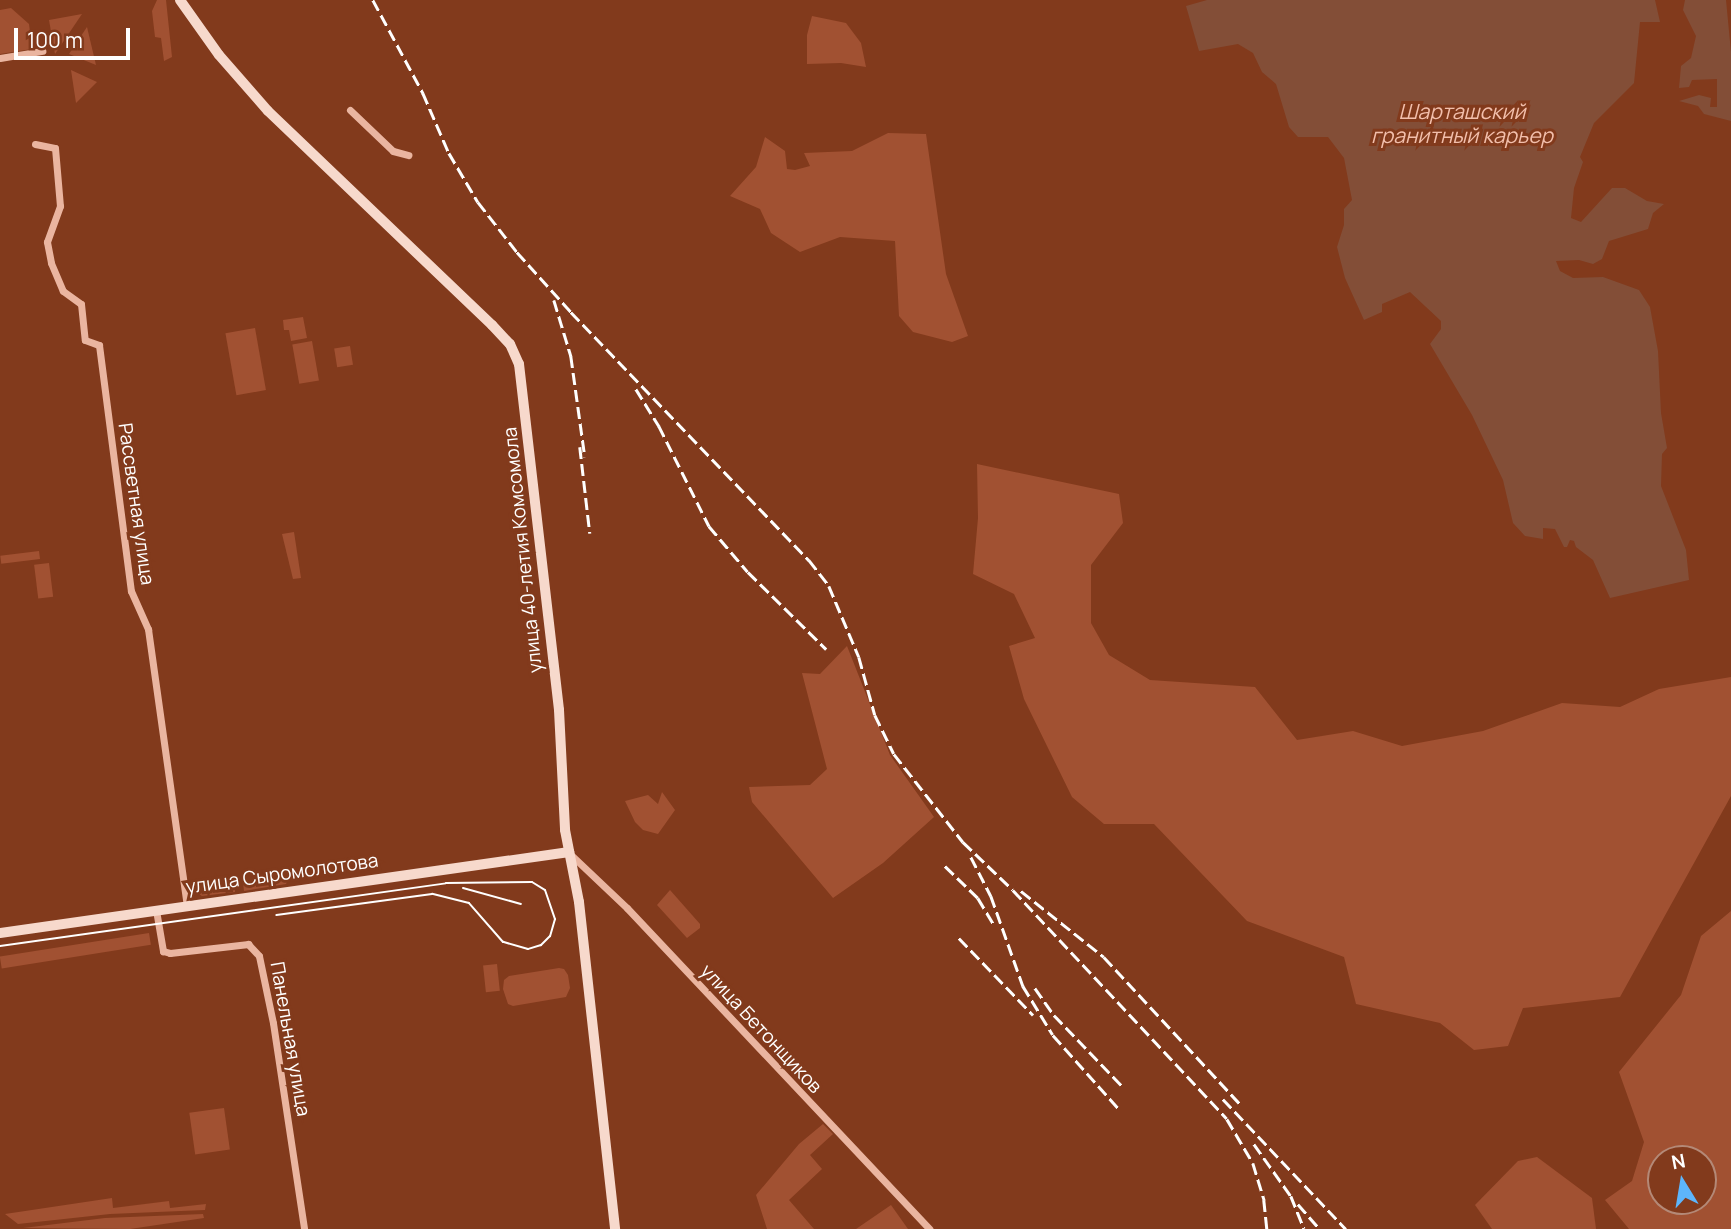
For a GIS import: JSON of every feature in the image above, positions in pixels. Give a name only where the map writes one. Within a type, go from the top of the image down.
[{"type":"main road","name":"улица 40-летия Комсомола","points":[[180,0],[219,55],[268,111],[510,344],[519,364],[559,710],[569,852],[580,915],[615,1229]]},
{"type":"main road","name":"улица Сыромолотова","points":[[0,933],[569,852]]},
{"type":"street","points":[[0,58],[42,51]]},
{"type":"street","points":[[350,110],[393,151],[408,155]]},
{"type":"street","name":"Рассветная улица","points":[[36,144],[55,148],[60,206],[47,242],[51,263],[63,291],[82,304],[85,340],[92,345],[99,345],[131,591],[148,629],[187,905]]},
{"type":"street","name":"улица Бетонщиков","points":[[569,852],[627,908],[929,1229]]},
{"type":"street","name":"Панельная улица","points":[[156,910],[163,951],[170,953],[248,944],[259,956],[273,1023],[304,1229]]},
{"type":"shaded area","points":[[157,0],[166,0],[172,57],[164,61],[161,38],[155,37],[152,11]]},
{"type":"shaded area","points":[[11,8],[29,24],[32,49],[0,54],[0,10]]},
{"type":"shaded area","points":[[82,14],[55,54],[49,20]]},
{"type":"shaded area","points":[[812,16],[846,23],[861,43],[866,67],[841,63],[807,64],[807,35]]},
{"type":"shaded area","points":[[87,27],[96,65],[69,54]]},
{"type":"shaded area","points":[[71,70],[97,82],[76,103]]},
{"type":"shaded area","points":[[888,133],[926,134],[946,274],[968,336],[952,342],[913,332],[899,316],[895,241],[840,237],[800,252],[771,233],[760,209],[730,196],[756,167],[765,137],[785,151],[787,169],[795,170],[810,166],[804,153],[852,151]]},
{"type":"shaded area","points":[[303,317],[307,338],[291,341],[289,330],[284,330],[283,320]]},
{"type":"shaded area","points":[[255,328],[266,390],[236,395],[225,333]]},
{"type":"shaded area","points":[[312,341],[319,380],[299,384],[292,344]]},
{"type":"shaded area","points":[[350,346],[353,365],[337,367],[334,349]]},
{"type":"shaded area","points":[[977,464],[1119,494],[1123,523],[1091,565],[1091,623],[1109,655],[1150,680],[1255,687],[1297,740],[1353,731],[1402,746],[1483,731],[1562,703],[1620,707],[1659,689],[1731,677],[1731,796],[1620,997],[1523,1008],[1508,1046],[1474,1050],[1440,1023],[1356,1004],[1344,957],[1247,921],[1154,824],[1104,824],[1072,797],[1024,699],[1009,646],[1035,638],[1014,594],[973,574],[978,518]]},
{"type":"shaded area","points":[[294,532],[301,578],[293,579],[282,534]]},
{"type":"shaded area","points":[[39,551],[40,559],[1,564],[0,556]]},
{"type":"shaded area","points":[[49,563],[53,597],[38,599],[34,565]]},
{"type":"shaded area","points":[[847,646],[890,755],[934,817],[883,863],[833,898],[752,802],[749,787],[810,785],[827,769],[802,673],[820,674]]},
{"type":"shaded area","points":[[662,792],[675,810],[658,834],[643,830],[635,822],[625,801],[648,795],[658,804]]},
{"type":"shaded area","points":[[290,876],[286,884],[244,891],[243,882]]},
{"type":"shaded area","points":[[235,884],[235,892],[202,896],[193,890]]},
{"type":"shaded area","points":[[670,890],[700,924],[700,928],[687,938],[657,905]]},
{"type":"shaded area","points":[[1731,911],[1731,1229],[1629,1229],[1605,1200],[1632,1181],[1644,1142],[1619,1072],[1681,995],[1701,936]]},
{"type":"shaded area","points":[[149,933],[151,945],[2,968],[0,957]]},
{"type":"shaded area","points":[[497,964],[500,991],[486,992],[483,965]]},
{"type":"shaded area","points":[[564,969],[568,975],[570,988],[566,997],[513,1006],[508,1004],[503,989],[504,980],[509,976]]},
{"type":"shaded area","points":[[224,1108],[230,1150],[195,1154],[189,1113]]},
{"type":"shaded area","points":[[823,1124],[833,1134],[810,1155],[822,1169],[789,1200],[814,1229],[767,1229],[756,1195],[799,1144]]},
{"type":"shaded area","points":[[1537,1157],[1592,1198],[1596,1229],[1492,1229],[1475,1205],[1518,1161]]},
{"type":"shaded area","points":[[112,1198],[113,1208],[169,1201],[170,1208],[206,1204],[205,1210],[110,1214],[18,1224],[5,1214]]},
{"type":"shaded area","points":[[891,1205],[908,1229],[856,1229]]},
{"type":"shaded area","points":[[203,1214],[204,1218],[130,1229],[23,1228],[105,1218]]},
{"type":"water","name":"Шарташский гранитный карьер","points":[[1207,0],[1655,0],[1660,22],[1640,22],[1634,83],[1594,123],[1580,157],[1583,162],[1574,188],[1571,218],[1581,222],[1612,188],[1625,188],[1647,201],[1664,204],[1653,213],[1648,229],[1609,241],[1602,259],[1593,264],[1579,260],[1556,261],[1560,271],[1573,278],[1603,277],[1639,290],[1650,307],[1658,351],[1661,413],[1667,448],[1662,454],[1661,486],[1686,550],[1689,580],[1610,598],[1593,560],[1576,547],[1574,541],[1570,540],[1567,547],[1564,547],[1555,529],[1543,528],[1543,539],[1525,536],[1513,523],[1503,480],[1472,415],[1430,344],[1441,329],[1441,321],[1410,292],[1382,304],[1382,312],[1364,320],[1345,278],[1337,247],[1344,225],[1344,209],[1352,200],[1344,158],[1328,137],[1298,137],[1289,127],[1276,84],[1262,72],[1253,53],[1238,44],[1199,51],[1186,6]]},
{"type":"water","points":[[1685,0],[1726,0],[1731,52],[1731,121],[1704,114],[1698,106],[1679,101],[1699,95],[1711,98],[1710,107],[1717,107],[1717,79],[1692,80],[1689,87],[1679,88],[1681,66],[1691,58],[1696,36],[1683,10]]},
{"type":"tram line","points":[[0,946],[446,883],[532,882],[545,890],[555,919],[550,936],[541,945],[528,949],[503,942],[469,903],[432,894],[276,915]]},
{"type":"tram line","points":[[463,888],[521,904]]},
{"type":"railway","points":[[373,0],[423,93],[449,153],[478,202],[517,252],[571,312],[809,560],[829,586],[859,657],[875,715],[894,754],[963,842],[1013,890],[1227,1119],[1253,1163],[1264,1200],[1267,1229]]},
{"type":"railway","points":[[554,300],[571,356],[585,457]]},
{"type":"railway","points":[[636,389],[659,426],[709,526],[748,572],[826,649]]},
{"type":"railway","points":[[580,447],[590,533]]},
{"type":"railway","points":[[971,857],[991,896],[1023,986],[1053,1035],[1118,1108]]},
{"type":"railway","points":[[945,866],[978,898],[995,926]]},
{"type":"railway","points":[[1021,891],[1104,957],[1241,1105]]},
{"type":"railway","points":[[959,938],[1033,1015]]},
{"type":"railway","points":[[1035,988],[1054,1015],[1124,1088]]},
{"type":"railway","points":[[1223,1099],[1346,1229]]},
{"type":"railway","points":[[1254,1144],[1291,1196],[1304,1229]]},
{"type":"railway","points":[[1298,1204],[1320,1229]]}]
